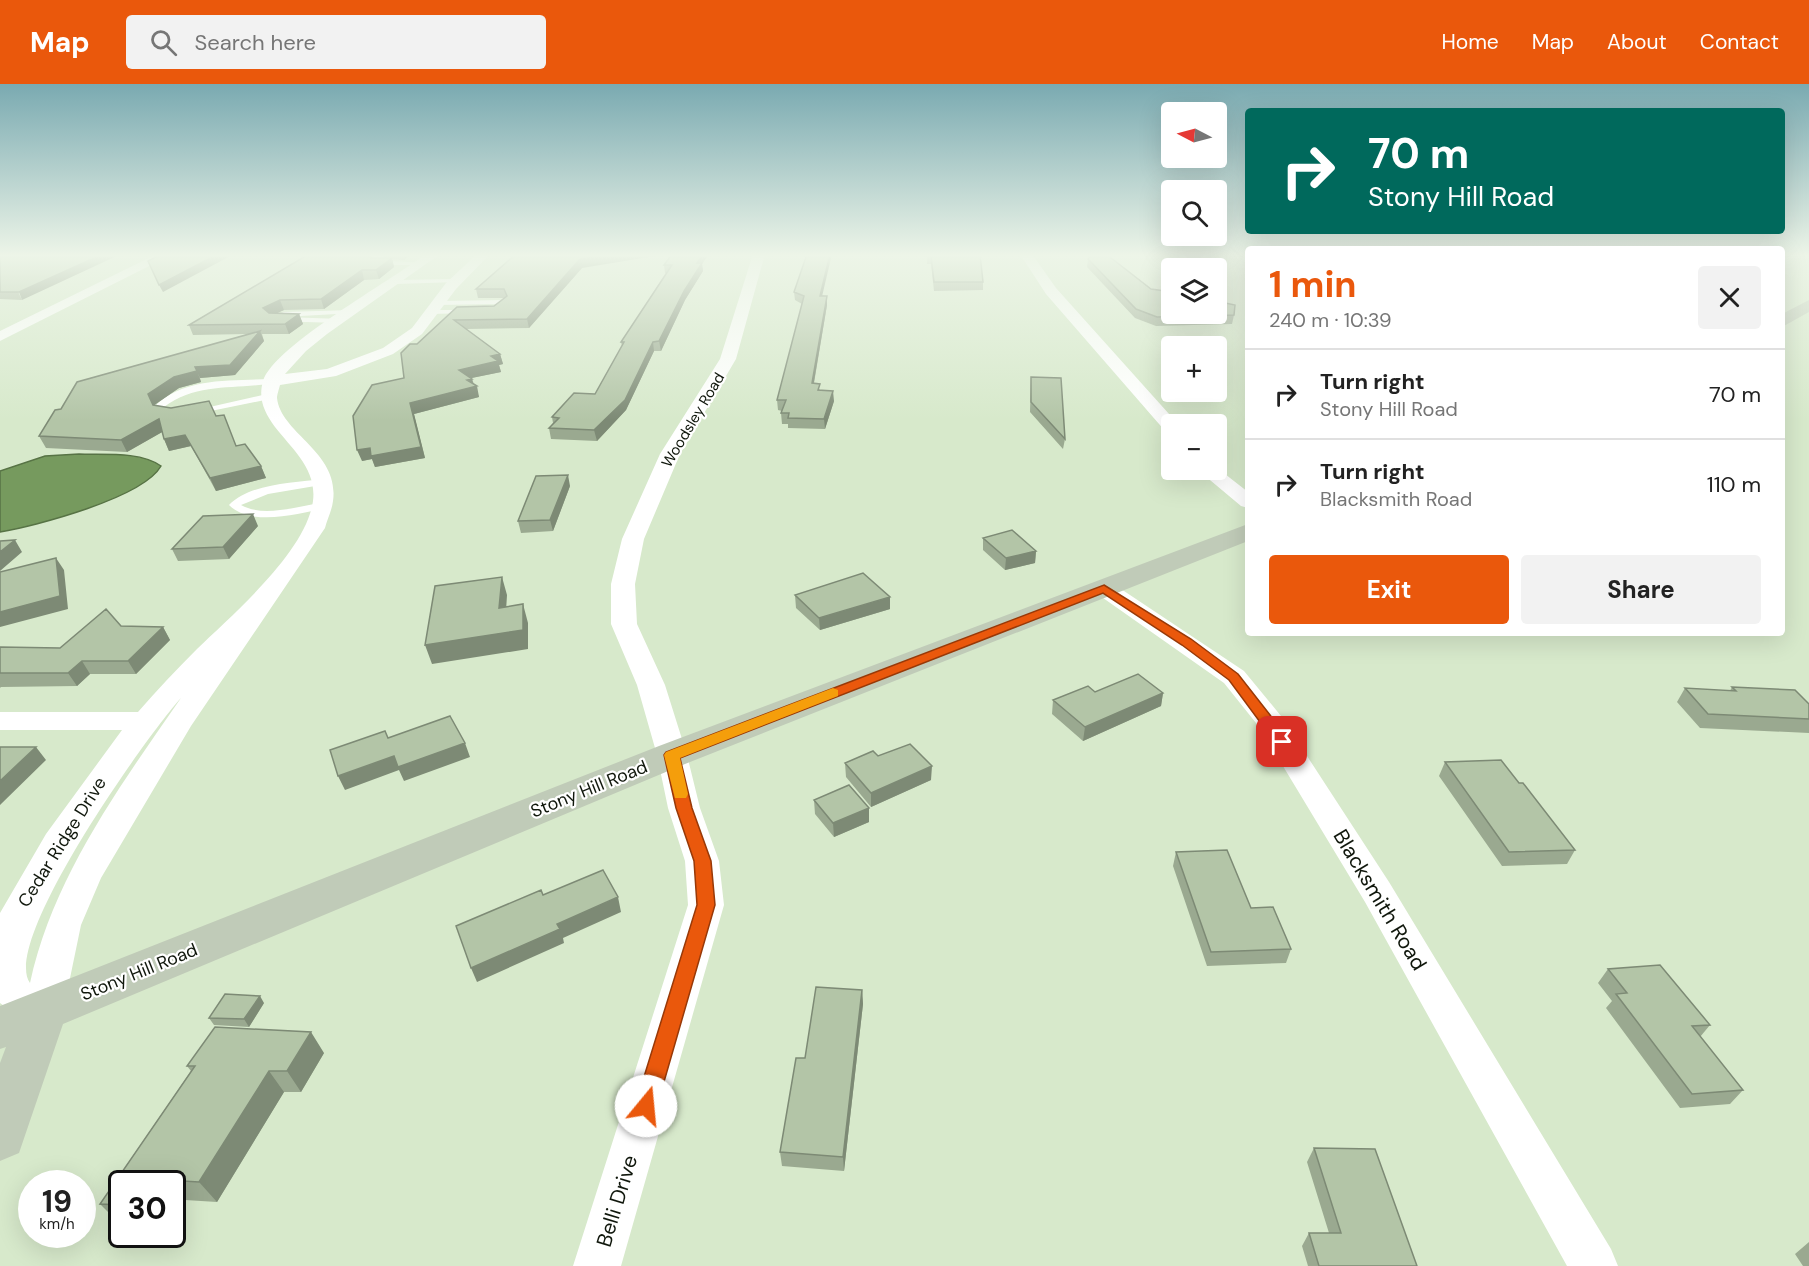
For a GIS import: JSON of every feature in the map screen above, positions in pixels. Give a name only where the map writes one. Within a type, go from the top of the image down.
[{"type":"main road","points":[[1785,320],[1802,309]]},
{"type":"main road","name":"Stony Hill Road","points":[[21,1020],[672,755],[1245,533]]},
{"type":"main road","points":[[0,1135],[21,1020]]},
{"type":"street","points":[[0,337],[56,309]]},
{"type":"street","points":[[269,389],[293,354],[356,309]]},
{"type":"street","points":[[269,389],[373,358],[412,335],[432,309]]},
{"type":"street","name":"Woodsley Road","points":[[672,755],[651,685],[624,624],[623,584],[633,539],[670,454],[709,394],[728,359],[743,309]]},
{"type":"street","points":[[1067,309],[1161,416]]},
{"type":"street","name":"Cedar Ridge Drive","points":[[21,1020],[76,893],[137,784],[257,606],[290,565],[314,528],[321,506],[323,482],[310,453],[277,419],[269,389]]},
{"type":"street","points":[[1220,480],[1245,500]]},
{"type":"street","name":"Blacksmith Road","points":[[1104,588],[1234,677],[1271,723],[1377,892],[1594,1266]]},
{"type":"street","name":"Cedar Ridge Drive","points":[[21,1020],[17,997],[3,973],[4,948],[12,924],[84,800],[144,721],[193,666],[257,606]]},
{"type":"street","points":[[0,722],[144,721]]},
{"type":"street","name":"Belli Drive","points":[[597,1266],[706,905],[702,861],[684,808],[672,755]]},
{"type":"lane","points":[[457,309],[496,311],[498,309]]},
{"type":"lane","points":[[339,321],[273,319],[285,314],[352,312]]},
{"type":"lane","points":[[269,389],[177,414],[162,412],[159,406],[170,397],[187,390],[269,389]]},
{"type":"lane","points":[[321,506],[254,513],[242,512],[234,505],[243,498],[271,490],[323,482]]},
{"type":"shaded area","points":[[79,454],[132,456],[161,466],[150,478],[133,489],[87,509],[0,532],[0,471],[45,456]]},
{"type":"building","points":[[216,309],[264,309],[269,313],[299,314],[285,324],[189,325]]},
{"type":"building","points":[[455,309],[536,309],[527,319],[454,320],[500,354],[491,356],[498,361],[459,370],[472,379],[467,380],[477,386],[410,403],[421,447],[371,456],[370,448],[357,450],[353,416],[372,385],[404,378],[401,353],[410,344],[417,344]]},
{"type":"building","points":[[643,309],[675,309],[659,341],[653,342],[625,400],[594,430],[549,428],[559,418],[552,417],[574,393],[595,394],[624,342],[621,342]]},
{"type":"building","points":[[801,309],[825,309],[812,383],[820,384],[818,390],[833,391],[824,419],[788,418],[789,413],[781,413],[786,400],[777,400]]},
{"type":"building","points":[[1136,309],[1161,309],[1161,317],[1157,317]]},
{"type":"building","points":[[1227,309],[1235,309],[1234,315],[1227,315]]},
{"type":"building","points":[[260,331],[230,365],[195,367],[197,371],[174,377],[148,394],[153,405],[171,408],[209,401],[216,416],[224,415],[236,446],[245,444],[261,466],[210,478],[185,435],[164,439],[159,419],[121,440],[39,436],[55,410],[61,409],[77,382]]},
{"type":"building","points":[[1031,377],[1061,378],[1065,439],[1031,402]]},
{"type":"building","points":[[568,475],[550,520],[518,521],[536,476]]},
{"type":"building","points":[[253,514],[223,547],[172,549],[203,516]]},
{"type":"building","points":[[1012,530],[1036,551],[1006,558],[983,538]]},
{"type":"building","points":[[15,540],[0,552],[0,541]]},
{"type":"building","points":[[56,558],[60,596],[0,612],[0,572]]},
{"type":"building","points":[[863,573],[890,597],[819,618],[795,595]]},
{"type":"building","points":[[502,577],[499,608],[523,604],[523,630],[425,645],[435,586]]},
{"type":"building","points":[[106,609],[121,626],[163,627],[128,661],[82,661],[68,673],[0,673],[0,647],[60,648]]},
{"type":"building","points":[[1138,674],[1163,693],[1085,727],[1053,700],[1088,686],[1095,692]]},
{"type":"building","points":[[1732,687],[1795,690],[1809,704],[1809,719],[1708,714],[1685,688],[1736,691]]},
{"type":"building","points":[[450,716],[465,743],[398,767],[394,756],[338,776],[330,750],[385,731],[388,738]]},
{"type":"building","points":[[910,744],[932,766],[871,793],[845,763],[873,751],[878,756]]},
{"type":"building","points":[[0,747],[36,747],[0,781]]},
{"type":"building","points":[[1501,760],[1519,783],[1523,783],[1575,850],[1509,852],[1445,762]]},
{"type":"building","points":[[849,785],[869,808],[833,823],[814,800]]},
{"type":"building","points":[[1227,850],[1251,908],[1273,907],[1291,949],[1211,952],[1176,852]]},
{"type":"building","points":[[603,870],[618,897],[557,924],[560,929],[471,968],[456,926],[541,890],[543,895]]},
{"type":"building","points":[[1660,965],[1710,1025],[1692,1026],[1743,1090],[1692,1094],[1616,994],[1627,993],[1608,969]]},
{"type":"building","points":[[816,987],[862,990],[843,1157],[780,1152],[796,1058],[805,1058]]},
{"type":"building","points":[[225,994],[260,996],[244,1019],[209,1018]]},
{"type":"building","points":[[215,1027],[311,1032],[287,1071],[269,1071],[199,1182],[186,1181],[186,1170],[123,1170],[195,1066],[187,1066]]},
{"type":"building","points":[[1314,1148],[1375,1149],[1417,1266],[1319,1266],[1309,1233],[1341,1233]]},
{"type":"building","points":[[108,1192],[108,1204],[100,1204]]},
{"type":"slow traffic","points":[[680,794],[672,755],[833,693]]},
{"type":"route","points":[[646,1106],[706,905],[702,861],[684,808],[672,755],[1104,588],[1234,677],[1271,723],[1282,742]]}]
